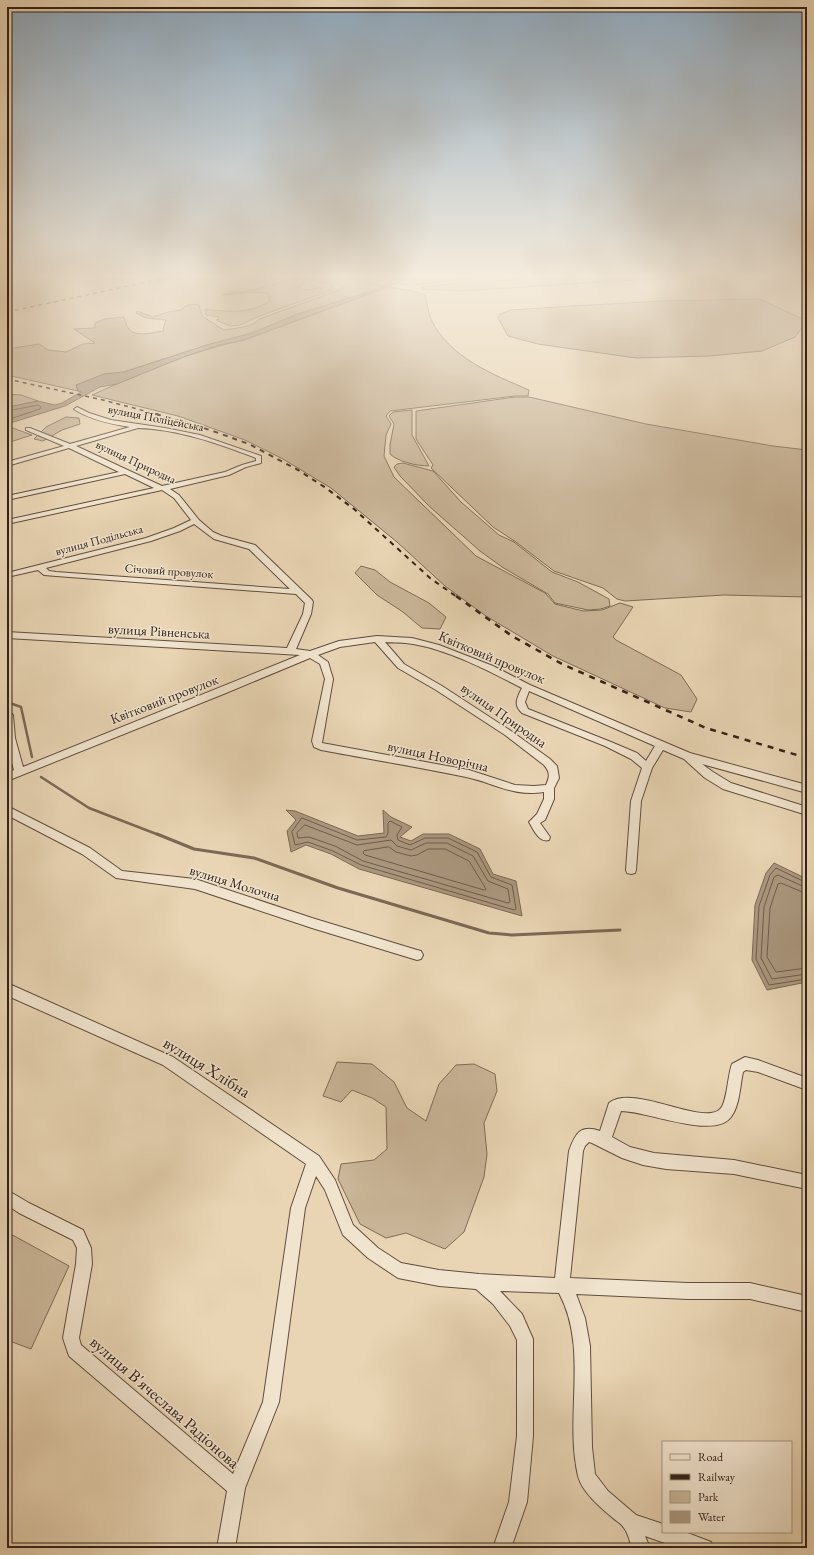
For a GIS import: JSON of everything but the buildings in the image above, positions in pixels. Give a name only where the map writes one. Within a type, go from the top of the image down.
[{"type":"street","name":"вулиця Поліцейська","points":[[77,409],[83,414],[96,418],[140,426],[156,427],[193,435],[259,458],[258,462],[244,466],[227,474],[166,489]]},
{"type":"street","points":[[7,464],[140,426]]},
{"type":"street","name":"вулиця Природна","points":[[28,429],[70,446],[158,487],[166,489],[173,493],[195,521],[218,538],[246,544],[252,547],[309,602],[309,608],[292,642],[290,651]]},
{"type":"street","points":[[7,498],[127,472]]},
{"type":"street","points":[[7,522],[166,489]]},
{"type":"street","name":"вулиця Подільська","points":[[7,575],[40,568],[150,538],[175,530],[195,521]]},
{"type":"street","name":"Січовий провулок","points":[[40,568],[47,572],[56,574],[298,592]]},
{"type":"street","name":"вулиця Рівненська","points":[[7,635],[290,651],[310,654]]},
{"type":"street","name":"вулиця Природна","points":[[377,639],[401,666],[439,688],[508,733],[547,762],[553,769],[554,778],[549,788],[549,799],[541,817],[534,822],[545,837]]},
{"type":"street","name":"Квітковий провулок","points":[[7,777],[310,654],[339,644],[377,639],[412,641],[436,647],[490,668],[527,686],[687,756],[807,789]]},
{"type":"street","name":"вулиця Новорічна","points":[[310,654],[324,662],[329,679],[317,745],[321,747],[469,774],[515,789],[549,788]]},
{"type":"street","points":[[527,686],[520,703],[521,707],[526,711],[634,756],[647,767]]},
{"type":"street","points":[[7,714],[10,738],[19,772]]},
{"type":"street","points":[[631,870],[636,801],[647,767],[661,745]]},
{"type":"street","points":[[687,756],[709,775],[727,786],[807,811]]},
{"type":"street","name":"вулиця Молочна","points":[[7,810],[86,851],[120,875],[195,884],[312,923],[417,955]]},
{"type":"street","name":"вулиця Хлібна","points":[[7,989],[168,1061],[314,1161],[330,1185],[348,1230],[373,1253],[398,1270],[439,1278],[479,1282],[562,1284],[688,1291],[750,1291],[807,1304]]},
{"type":"street","points":[[604,1141],[614,1108],[621,1104],[634,1104],[697,1118],[712,1120],[722,1118],[728,1111],[737,1068],[745,1063],[807,1084]]},
{"type":"street","points":[[662,1533],[631,1522],[602,1497],[587,1477],[583,1447],[582,1346],[577,1318],[572,1302],[562,1284],[576,1151],[579,1142],[586,1135],[595,1135],[633,1156],[667,1161],[725,1166],[807,1182]]},
{"type":"street","points":[[226,1548],[236,1488],[271,1402],[298,1208],[314,1161]]},
{"type":"street","name":"вулиця В'ячеслава Радіонова","points":[[7,1197],[24,1208],[78,1235],[84,1248],[83,1271],[71,1338],[75,1350],[236,1488]]},
{"type":"street","points":[[479,1282],[498,1299],[516,1320],[525,1339],[525,1436],[518,1502],[502,1548]]},
{"type":"street","points":[[631,1522],[641,1548]]},
{"type":"street","points":[[662,1533],[705,1548]]},
{"type":"green space","points":[[44,348],[48,350],[66,352],[75,348],[199,348],[124,372],[76,385],[78,391],[7,375],[7,349]]},
{"type":"green space","points":[[214,348],[453,348],[473,363],[487,371],[529,390],[528,396],[515,396],[390,411],[386,416],[391,424],[386,435],[384,456],[394,477],[476,556],[545,593],[555,604],[583,611],[602,610],[620,603],[633,607],[613,637],[681,675],[697,699],[691,712],[665,708],[553,656],[486,616],[445,586],[397,542],[331,488],[283,459],[245,440],[178,416],[92,395],[148,371]]},
{"type":"green space","points":[[563,348],[770,348],[762,351],[709,356],[636,358]]},
{"type":"green space","points":[[7,394],[21,395],[38,401],[7,408]]},
{"type":"green space","points":[[515,397],[529,397],[646,424],[773,446],[807,450],[807,597],[724,595],[625,601],[617,599],[603,588],[554,571],[516,542],[493,527],[431,468],[433,465],[416,439],[416,411]]},
{"type":"green space","points":[[412,410],[412,435],[429,466],[408,463],[390,454],[394,424],[389,416],[393,412]]},
{"type":"green space","points":[[66,417],[79,418],[80,424],[62,430],[43,441],[34,439],[46,427]]},
{"type":"green space","points":[[7,426],[32,435],[7,443]]},
{"type":"green space","points":[[403,463],[433,471],[461,502],[499,535],[514,542],[552,572],[578,582],[609,599],[610,606],[601,609],[588,610],[555,603],[548,594],[502,567],[480,551],[430,507],[400,476],[394,467],[397,464]]},
{"type":"green space","points":[[361,566],[375,570],[390,582],[429,603],[446,617],[440,629],[422,628],[403,612],[377,595],[355,573]]},
{"type":"green space","points":[[337,1062],[372,1064],[394,1082],[407,1108],[426,1121],[439,1084],[456,1065],[474,1064],[495,1074],[497,1091],[484,1123],[487,1154],[484,1177],[464,1232],[445,1249],[406,1233],[386,1238],[360,1224],[338,1179],[341,1164],[374,1160],[387,1149],[386,1107],[372,1098],[352,1090],[341,1102],[323,1096]]},
{"type":"green space","points":[[7,1232],[69,1266],[31,1349],[7,1340]]},
{"type":"water","points":[[199,348],[212,348],[186,356],[117,384],[100,387],[65,406],[7,424],[8,407],[38,401],[55,405],[62,403],[81,392],[78,391],[76,385],[104,374],[124,372]]},
{"type":"water","points":[[286,810],[295,811],[358,836],[384,833],[383,810],[391,817],[412,827],[400,837],[411,841],[423,834],[449,834],[480,849],[493,874],[516,881],[522,916],[359,869],[331,854],[306,845],[291,852],[287,831],[296,820]]},
{"type":"water","points":[[774,863],[807,879],[807,983],[767,990],[752,960],[755,905],[766,873]]},
{"type":"waterway","points":[[7,702],[21,707],[32,757]]},
{"type":"waterway","points":[[41,777],[89,808],[159,835]]},
{"type":"waterway","points":[[157,834],[194,849],[254,858],[338,888],[489,933],[512,935],[620,930]]},
{"type":"railway","points":[[7,379],[103,400],[160,415]]},
{"type":"railway","points":[[156,414],[210,430],[249,444],[298,470],[326,488],[354,509],[430,578],[457,597]]},
{"type":"railway","points":[[456,596],[512,636],[562,664],[706,728],[807,758]]}]
